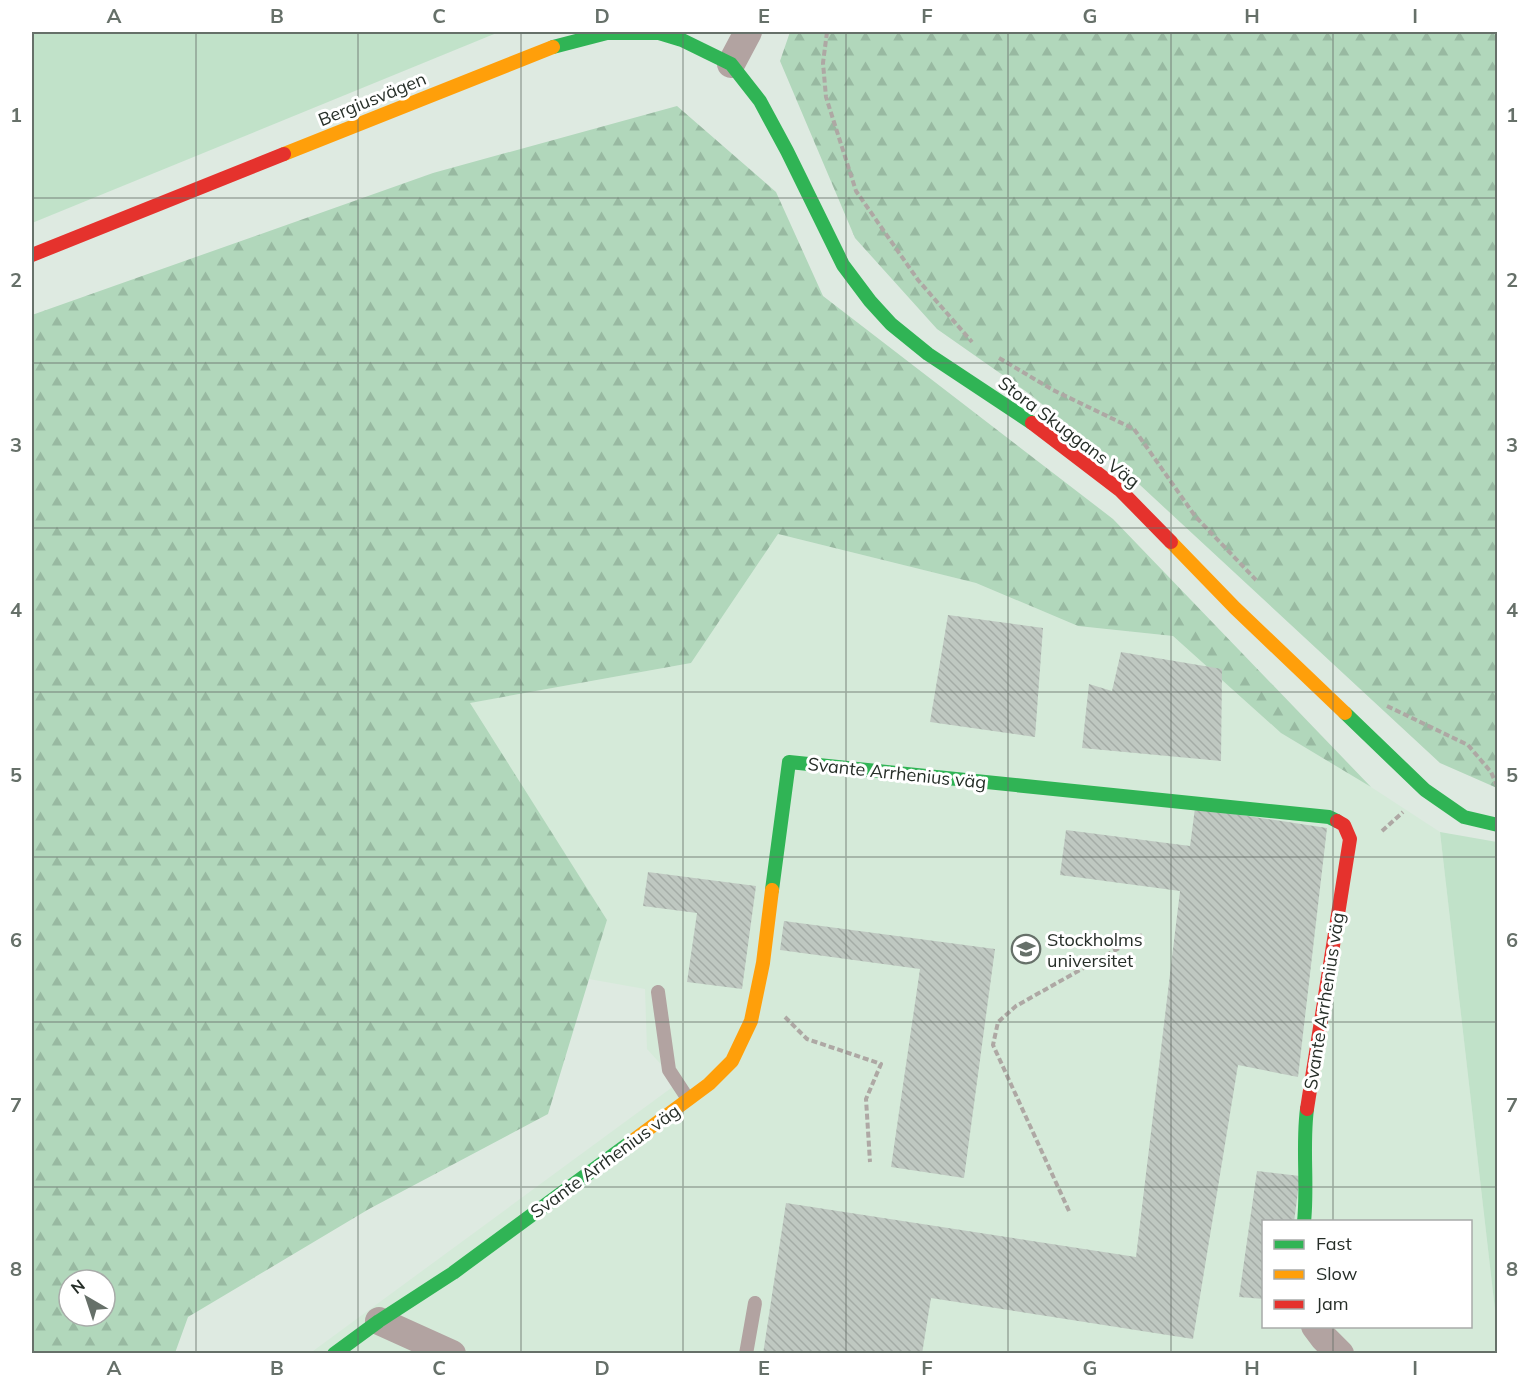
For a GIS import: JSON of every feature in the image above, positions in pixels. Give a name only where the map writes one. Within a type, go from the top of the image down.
[{"type":"street","points":[[731,64],[748,32]]},
{"type":"street","name":"Bergiusvägen","points":[[32,255],[559,44],[607,33],[659,33],[682,40],[731,64]]},
{"type":"street","name":"Stora Skuggans Väg","points":[[731,64],[760,101],[843,265],[891,324],[928,354],[1016,410],[1121,491],[1268,640],[1425,790],[1464,817],[1497,825]]},
{"type":"street","name":"Svante Arrhenius väg","points":[[334,1353],[453,1273],[709,1084],[732,1061],[752,1021],[763,963],[789,762],[1329,817],[1344,825],[1350,839],[1305,1125],[1304,1220]]},
{"type":"street","points":[[379,1321],[452,1353]]},
{"type":"street","points":[[1316,1328],[1340,1353]]},
{"type":"lane","points":[[658,992],[669,1071],[688,1099]]},
{"type":"lane","points":[[746,1353],[755,1303]]},
{"type":"path","points":[[826,32],[823,63],[826,97],[856,191],[918,280],[973,343]]},
{"type":"path","points":[[993,355],[1053,390],[1134,429],[1195,516],[1262,585]]},
{"type":"path","points":[[1379,699],[1388,706],[1468,745],[1491,772],[1497,788]]},
{"type":"path","points":[[1069,1211],[993,1045],[998,1022],[1016,1006],[1144,933]]},
{"type":"path","points":[[758,988],[807,1039],[881,1064],[866,1099],[870,1162]]},
{"type":"shaded area","points":[[32,32],[499,32],[32,223]]},
{"type":"shaded area","name":"Stockholms universitet","points":[[778,534],[976,583],[1078,626],[1173,636],[1281,733],[1440,832],[1497,1327],[1497,1353],[309,1354],[678,1083],[647,1049],[645,989],[589,979],[607,920],[469,703],[691,663]]},
{"type":"shaded area","points":[[1440,832],[1497,842],[1497,1327]]},
{"type":"green space","points":[[790,32],[1497,32],[1497,788],[1440,763],[1140,485],[1031,395],[937,329],[855,238],[780,61]]},
{"type":"green space","points":[[677,106],[776,192],[823,296],[1113,519],[1371,787],[1281,733],[1173,636],[1078,626],[976,583],[778,534],[691,663],[470,703],[607,920],[548,1114],[369,1209],[188,1317],[175,1353],[32,1353],[32,315],[433,173]]},
{"type":"building","points":[[948,615],[1043,628],[1035,737],[930,722]]},
{"type":"building","points":[[1121,652],[1222,669],[1221,761],[1082,748],[1089,684],[1112,691]]},
{"type":"building","points":[[1195,808],[1327,828],[1298,1077],[1238,1065],[1193,1339],[931,1298],[922,1354],[763,1354],[786,1203],[1136,1257],[1180,891],[1060,875],[1066,830],[1190,846]]},
{"type":"building","points":[[648,872],[756,886],[742,989],[687,982],[697,913],[643,906]]},
{"type":"building","points":[[784,921],[995,949],[964,1178],[891,1167],[920,969],[780,950]]},
{"type":"building","points":[[1257,1171],[1300,1176],[1294,1220],[1262,1220],[1262,1299],[1239,1297]]},
{"type":"traffic: fast","points":[[553,47],[607,33],[659,33],[682,40],[731,64],[760,101],[843,265],[870,301],[891,324],[928,354],[1032,423]]},
{"type":"traffic: fast","points":[[1345,713],[1425,790],[1464,817],[1498,825]]},
{"type":"traffic: fast","points":[[772,890],[789,762],[1329,817],[1337,821]]},
{"type":"traffic: fast","points":[[1304,1220],[1307,1109]]},
{"type":"traffic: fast","points":[[334,1354],[379,1321],[453,1273],[631,1142]]},
{"type":"traffic: slow","points":[[284,154],[553,47]]},
{"type":"traffic: slow","points":[[1171,542],[1235,608],[1345,713]]},
{"type":"traffic: slow","points":[[631,1142],[709,1084],[732,1061],[751,1021],[763,963],[772,890]]},
{"type":"traffic: jam","points":[[32,255],[284,154]]},
{"type":"traffic: jam","points":[[1032,423],[1121,491],[1171,542]]},
{"type":"traffic: jam","points":[[1307,1109],[1350,839],[1344,825],[1337,821]]},
{"type":"place","name":"Stockholms universitet","points":[[1026,949]]}]
